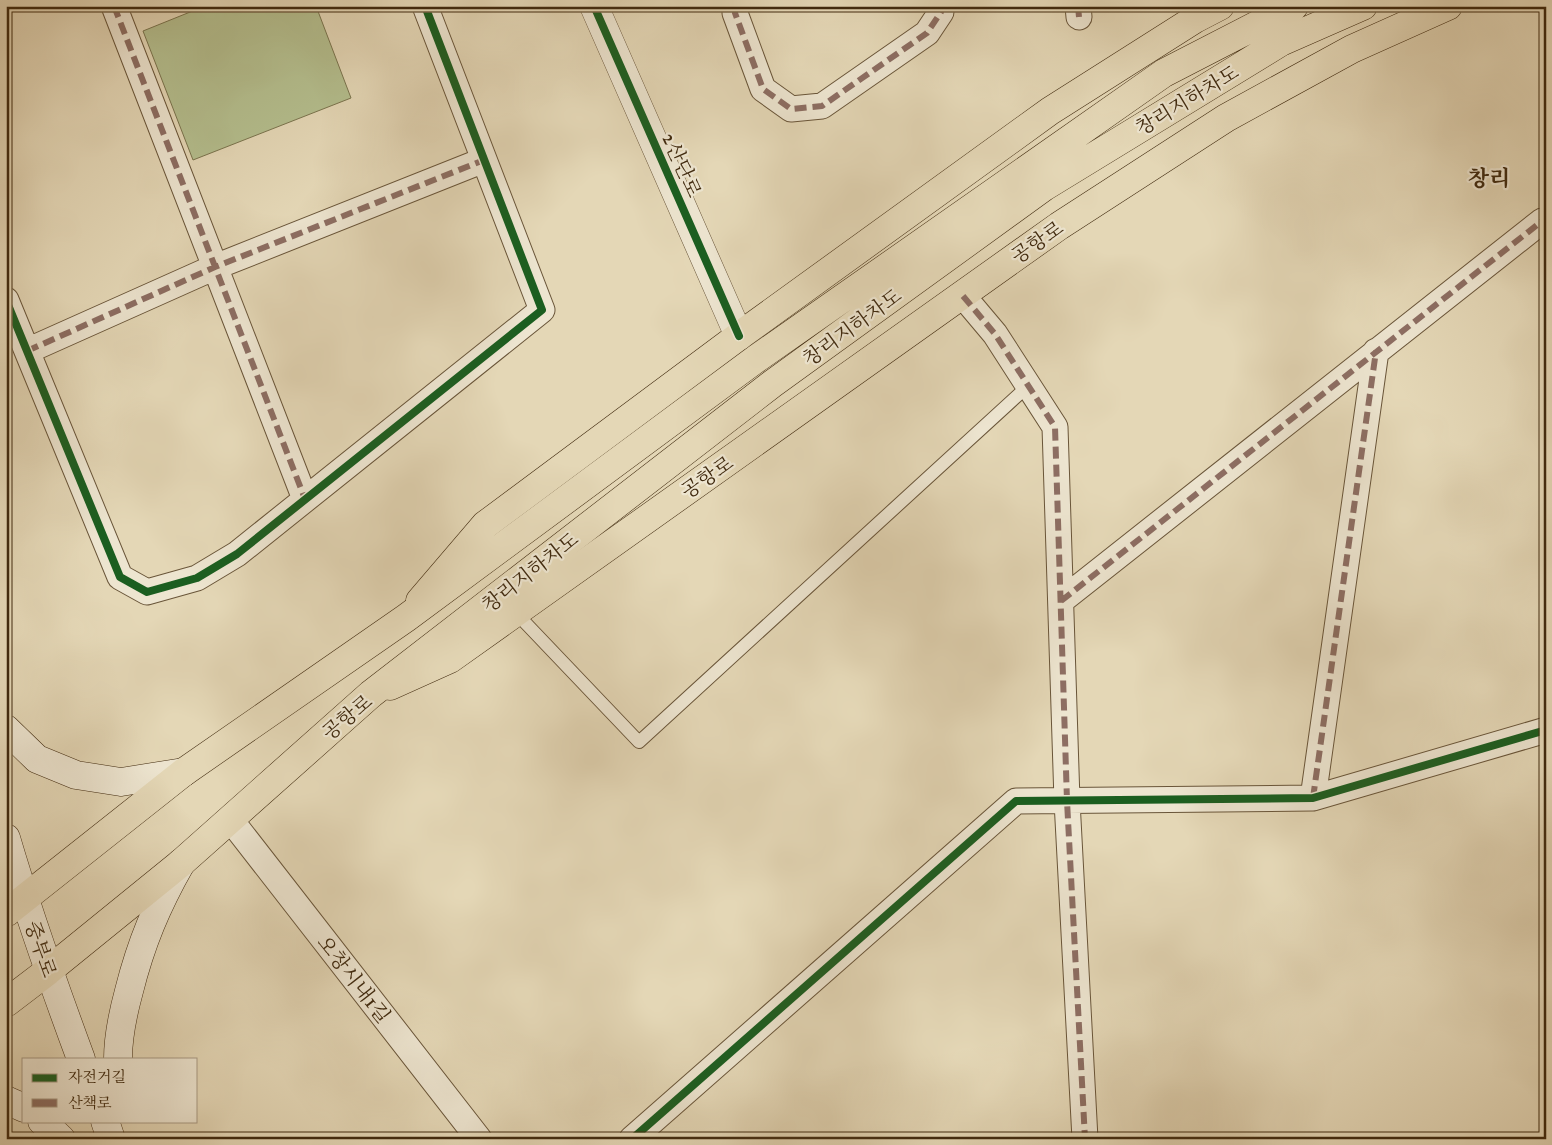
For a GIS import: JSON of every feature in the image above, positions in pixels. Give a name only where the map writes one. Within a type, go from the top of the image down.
[{"type":"main road","name":"2산단로","points":[[594,6],[739,336]]},
{"type":"main road","points":[[15,906],[184,772],[406,618],[485,525],[739,336],[1050,111],[1195,19],[1220,6]]},
{"type":"main road","name":"창리지하차도","points":[[406,618],[756,359],[1164,73],[1294,6]]},
{"type":"main road","name":"창리지하차도","points":[[371,694],[772,384],[1044,187],[1281,42],[1363,6]]},
{"type":"main road","name":"공항로","points":[[6,1003],[181,862],[371,694],[450,659],[1059,226],[1226,118],[1352,49],[1448,6]]},
{"type":"main road","points":[[6,729],[38,759],[76,774],[121,782],[184,772]]},
{"type":"main road","name":"중부로","points":[[6,838],[15,906],[48,971],[81,1058]]},
{"type":"main road","points":[[118,1058],[118,1044],[135,966],[148,926],[181,862]]},
{"type":"main road","points":[[6,1100],[22,1107]]},
{"type":"main road","points":[[43,1122],[61,1139]]},
{"type":"main road","points":[[105,1122],[111,1139]]},
{"type":"main road","points":[[120,1122],[122,1139]]},
{"type":"street","points":[[114,6],[305,499]]},
{"type":"street","points":[[6,300],[120,577],[147,592],[197,578],[237,554],[542,310],[425,6]]},
{"type":"street","points":[[735,6],[735,13],[763,89],[791,109],[822,106],[926,33],[941,12],[941,6]]},
{"type":"street","points":[[27,351],[215,267],[484,160]]},
{"type":"street","points":[[1061,600],[1542,220],[1546,222]]},
{"type":"street","points":[[962,296],[995,334],[1055,428],[1067,801],[1086,1139]]},
{"type":"street","points":[[1313,798],[1376,351]]},
{"type":"street","points":[[632,1139],[1016,801],[1313,798],[1546,730]]},
{"type":"street","name":"오창시내1길","points":[[230,819],[478,1139]]},
{"type":"lane","points":[[516,613],[639,742],[1028,386]]},
{"type":"green space","points":[[205,6],[316,6],[351,98],[193,160],[143,31]]},
{"type":"marked path","points":[[114,6],[305,499]]},
{"type":"marked path","points":[[735,6],[735,13],[763,89],[791,109],[822,106],[927,33],[941,12],[941,6]]},
{"type":"marked path","points":[[1078,6],[1079,17]]},
{"type":"marked path","points":[[27,351],[215,267],[484,160]]},
{"type":"marked path","points":[[1061,601],[1542,221],[1546,222]]},
{"type":"marked path","points":[[963,296],[995,334],[1055,427],[1067,801],[1085,1139]]},
{"type":"marked path","points":[[1313,798],[1376,351]]},
{"type":"cycle path","points":[[6,300],[120,577],[147,592],[197,578],[237,554],[542,310],[425,6]]},
{"type":"cycle path","points":[[594,6],[739,336]]},
{"type":"cycle path","points":[[632,1139],[1016,801],[1313,798],[1546,730]]},
{"type":"district","name":"창리","points":[[1489,178]]}]
